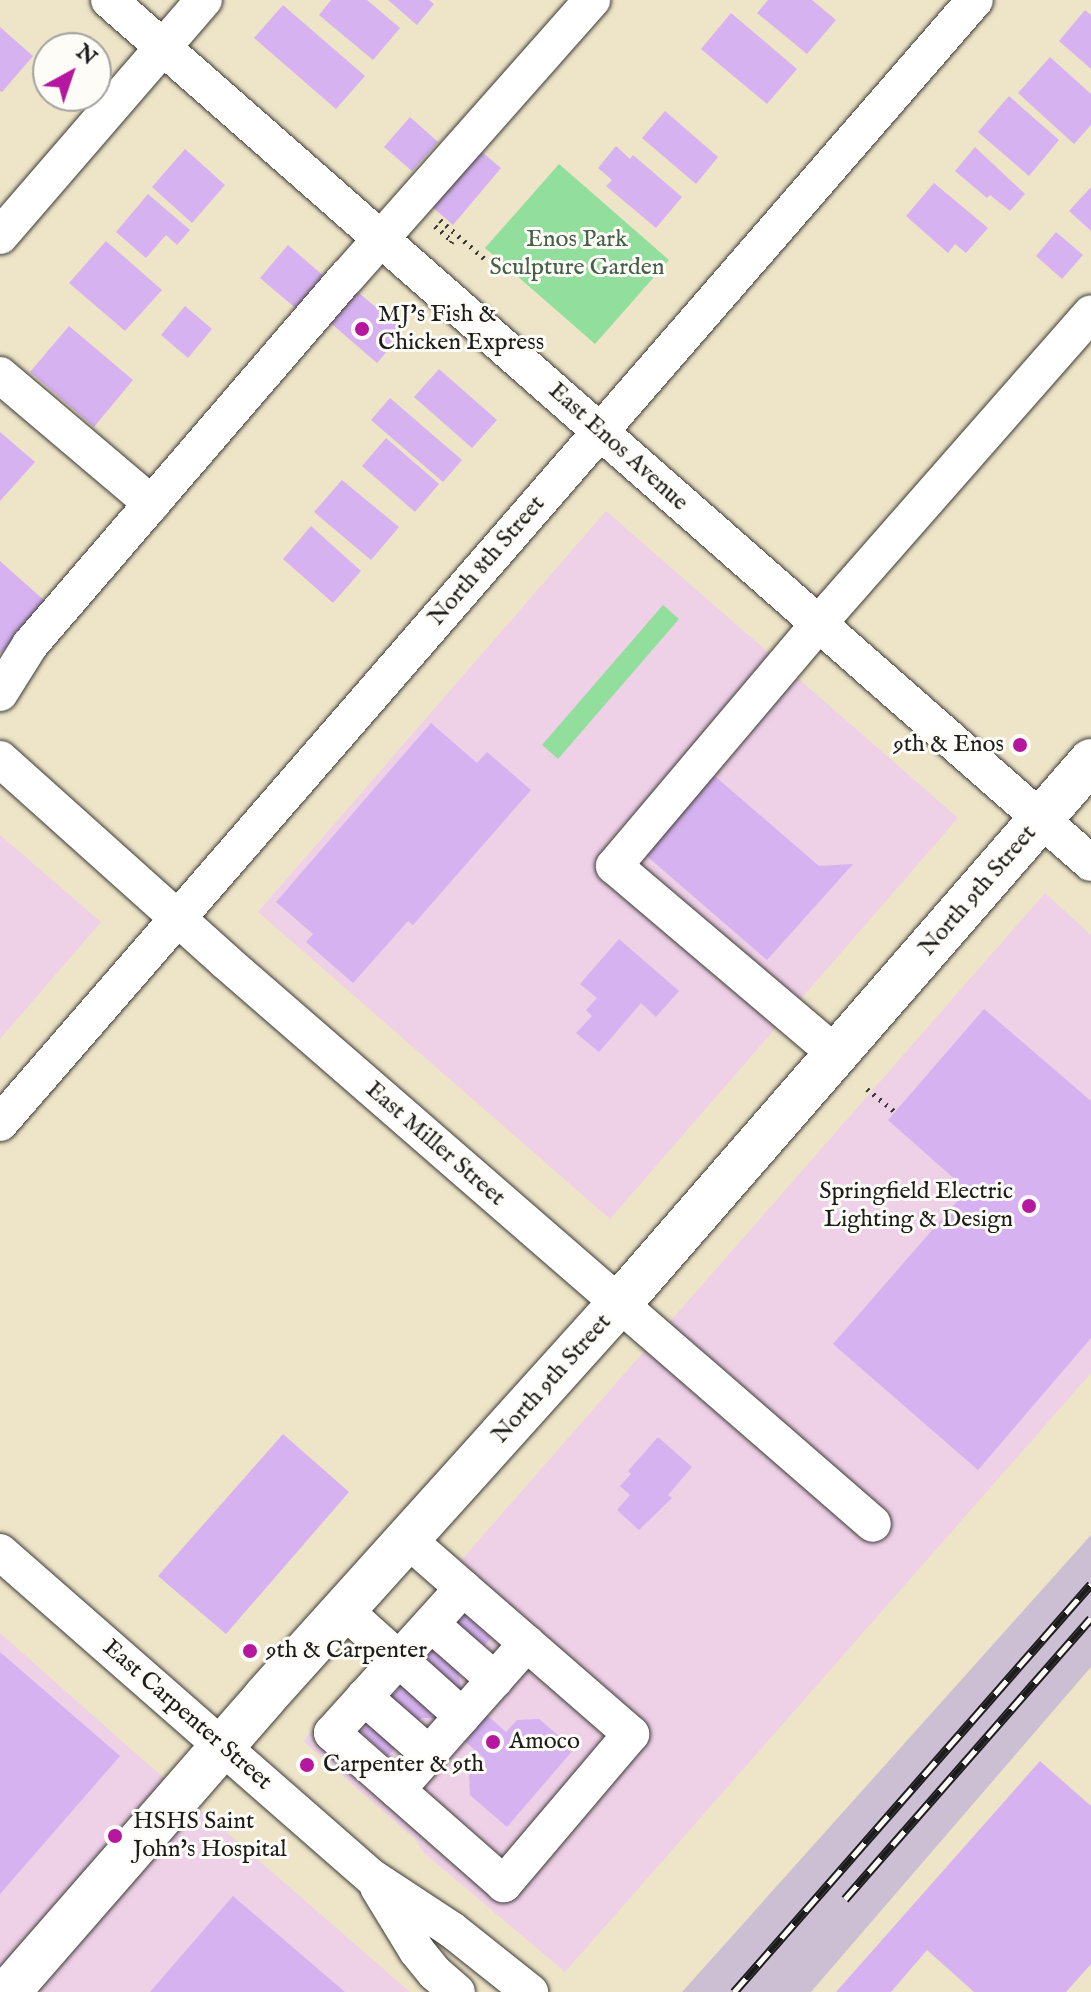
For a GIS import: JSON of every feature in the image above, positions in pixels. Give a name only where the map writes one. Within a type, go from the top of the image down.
[{"type":"main road","name":"North 9th Street","points":[[8,1992],[618,1305],[1091,761]]},
{"type":"street","name":"East Enos Avenue","points":[[109,0],[1091,863]]},
{"type":"street","points":[[0,236],[204,0]]},
{"type":"street","points":[[0,693],[30,645],[592,0]]},
{"type":"street","name":"North 8th Street","points":[[0,1123],[975,0]]},
{"type":"street","points":[[836,1054],[614,866],[819,623],[1091,313]]},
{"type":"street","points":[[0,375],[152,504]]},
{"type":"street","name":"East Miller Street","points":[[0,759],[618,1305],[873,1524]]},
{"type":"street","points":[[408,1540],[631,1734],[504,1884],[332,1733],[463,1588]]},
{"type":"street","name":"East Carpenter Street","points":[[0,1552],[373,1878],[452,1930],[530,1992]]},
{"type":"street","points":[[344,1610],[462,1716]]},
{"type":"street","points":[[431,1624],[495,1680]]},
{"type":"street","points":[[397,1790],[527,1643]]},
{"type":"street","points":[[364,1697],[429,1754]]},
{"type":"street","name":"East Carpenter Street","points":[[373,1878],[417,1951],[457,1992]]},
{"type":"path","points":[[447,227],[485,259]]},
{"type":"path","points":[[441,232],[452,241],[449,247]]},
{"type":"path","points":[[867,1089],[895,1112]]},
{"type":"shaded area","points":[[606,511],[958,818],[610,1219],[258,912]]},
{"type":"shaded area","points":[[0,835],[101,922],[0,1039]]},
{"type":"shaded area","points":[[1045,893],[1091,935],[1091,1373],[565,1972],[423,1852],[417,1841],[303,1741]]},
{"type":"shaded area","points":[[1091,1535],[1091,1667],[811,1992],[682,1992]]},
{"type":"shaded area","name":"HSHS Saint John's Hospital","points":[[0,1633],[133,1751],[410,1992],[0,1992]]},
{"type":"green space","name":"Enos Park Sculpture Garden","points":[[559,164],[669,260],[595,344],[485,248]]},
{"type":"green space","points":[[663,605],[679,619],[558,759],[542,745]]},
{"type":"building","points":[[331,0],[367,0],[400,28],[373,60],[319,15]]},
{"type":"building","points":[[388,0],[429,0],[434,4],[417,25]]},
{"type":"building","points":[[768,0],[812,0],[836,20],[807,54],[757,13]]},
{"type":"building","points":[[283,5],[365,76],[336,109],[254,38]]},
{"type":"building","points":[[1085,10],[1091,15],[1091,69],[1059,41]]},
{"type":"building","points":[[731,13],[797,69],[767,104],[701,49]]},
{"type":"building","points":[[0,27],[32,57],[0,91]]},
{"type":"building","points":[[1050,57],[1091,94],[1091,125],[1074,144],[1018,93]]},
{"type":"building","points":[[1009,96],[1059,140],[1029,176],[978,132]]},
{"type":"building","points":[[665,111],[718,157],[696,184],[642,138]]},
{"type":"building","points":[[410,117],[438,142],[412,171],[384,147]]},
{"type":"building","points":[[616,146],[630,159],[633,155],[682,197],[656,228],[606,186],[612,180],[598,168]]},
{"type":"building","points":[[975,147],[1025,194],[1010,211],[990,195],[987,198],[955,171]]},
{"type":"building","points":[[477,148],[501,168],[453,225],[430,205]]},
{"type":"building","points":[[185,149],[225,185],[192,223],[152,187]]},
{"type":"building","points":[[934,183],[988,228],[966,253],[955,244],[948,253],[906,216]]},
{"type":"building","points":[[1091,187],[1091,231],[1069,211]]},
{"type":"building","points":[[148,194],[190,230],[177,245],[166,235],[146,258],[116,232]]},
{"type":"building","points":[[1056,232],[1083,255],[1062,279],[1036,256]]},
{"type":"building","points":[[106,241],[162,290],[125,331],[69,283]]},
{"type":"building","points":[[288,245],[327,279],[299,311],[260,278]]},
{"type":"building","points":[[353,288],[404,331],[377,363],[327,320]]},
{"type":"building","points":[[185,306],[212,329],[188,358],[161,335]]},
{"type":"building","points":[[69,326],[133,380],[94,427],[30,372]]},
{"type":"building","points":[[439,369],[497,420],[472,448],[414,397]]},
{"type":"building","points":[[390,398],[462,460],[443,482],[371,420]]},
{"type":"building","points":[[0,432],[35,462],[0,501]]},
{"type":"building","points":[[386,438],[439,484],[415,512],[362,466]]},
{"type":"building","points":[[342,480],[399,527],[371,560],[314,512]]},
{"type":"building","points":[[311,526],[361,571],[333,603],[283,559]]},
{"type":"building","points":[[0,561],[46,602],[0,654]]},
{"type":"building","points":[[431,723],[477,763],[487,752],[531,790],[413,925],[408,921],[353,983],[306,942],[313,934],[276,902]]},
{"type":"building","points":[[710,772],[819,866],[853,864],[767,960],[641,851]]},
{"type":"building","points":[[619,939],[679,991],[656,1017],[641,1003],[599,1052],[576,1033],[592,1016],[586,1010],[597,998],[580,984]]},
{"type":"building","points":[[984,1009],[1091,1101],[1091,1338],[978,1470],[833,1344],[967,1190],[888,1120]]},
{"type":"building","points":[[283,1434],[349,1492],[226,1634],[158,1576]]},
{"type":"building","points":[[658,1437],[692,1467],[668,1495],[672,1498],[639,1530],[617,1510],[630,1495],[620,1486],[631,1474],[628,1471]]},
{"type":"building","points":[[464,1614],[491,1638],[459,1674],[461,1692],[506,1732],[517,1720],[539,1719],[574,1749],[507,1827],[470,1795],[469,1775],[484,1758],[438,1718],[421,1718],[388,1756],[361,1732]]},
{"type":"building","points":[[0,1652],[120,1756],[0,1894]]},
{"type":"building","points":[[1040,1761],[1091,1806],[1091,1964],[1066,1992],[974,1992],[927,1950],[891,1992],[836,1992]]},
{"type":"building","points":[[233,1896],[345,1992],[150,1992]]},
{"type":"railway","points":[[734,1992],[1091,1584]]},
{"type":"railway","points":[[845,1899],[1091,1618]]},
{"type":"place","name":"MJ's Fish & Chicken Express","points":[[362,329]]},
{"type":"place","name":"9th & Enos","points":[[1020,745]]},
{"type":"place","name":"Springfield Electric Lighting & Design","points":[[1029,1206]]},
{"type":"place","name":"9th & Carpenter","points":[[250,1651]]},
{"type":"place","name":"Amoco","points":[[493,1742]]},
{"type":"place","name":"Carpenter & 9th","points":[[307,1765]]},
{"type":"place","name":"HSHS Saint John's Hospital","points":[[115,1836]]}]
